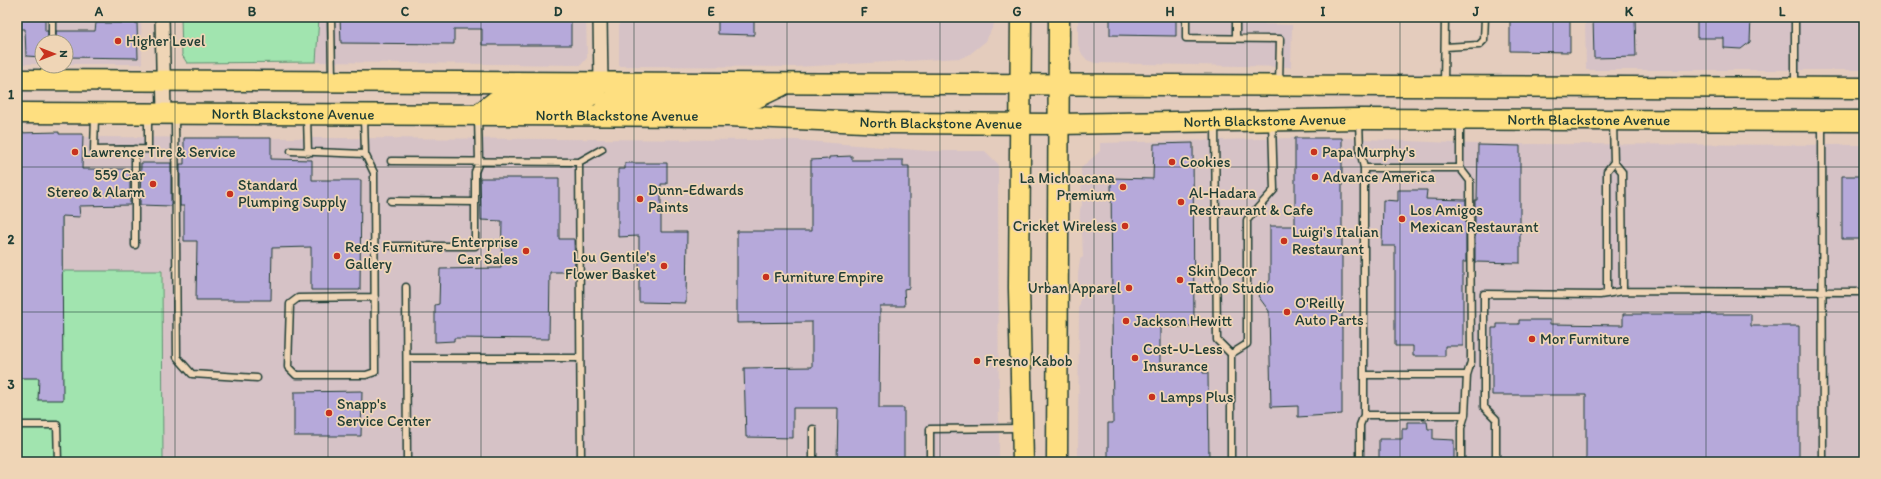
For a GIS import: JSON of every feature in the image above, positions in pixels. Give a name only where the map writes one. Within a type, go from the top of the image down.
[{"type":"main road","points":[[1021,17],[1019,288],[1023,462]]},
{"type":"main road","points":[[1057,462],[1058,17]]},
{"type":"main road","points":[[17,80],[48,74]]},
{"type":"main road","points":[[67,74],[163,81],[1864,88]]},
{"type":"main road","points":[[478,115],[496,101],[583,100],[593,94],[601,83]]},
{"type":"main road","points":[[602,115],[604,108],[610,101],[618,98],[756,98],[785,84]]},
{"type":"main road","name":"North Blackstone Avenue","points":[[17,113],[729,116],[886,123],[1058,124],[1359,118],[1460,120],[1613,119],[1864,121]]},
{"type":"street","points":[[162,17],[162,113]]},
{"type":"street","points":[[600,17],[601,83]]},
{"type":"lane","points":[[52,17],[52,34]]},
{"type":"lane","points":[[331,17],[332,82]]},
{"type":"lane","points":[[1186,17],[1186,38],[1280,38],[1278,85]]},
{"type":"lane","points":[[1236,17],[1236,38]]},
{"type":"lane","points":[[1444,86],[1445,17]]},
{"type":"lane","points":[[1445,47],[1479,45],[1484,40],[1485,17]]},
{"type":"lane","points":[[1795,17],[1795,88]]},
{"type":"lane","points":[[95,113],[94,150],[148,149],[162,113]]},
{"type":"lane","points":[[162,113],[177,358],[192,374],[257,378]]},
{"type":"lane","points":[[307,114],[308,153]]},
{"type":"lane","points":[[363,114],[365,154],[374,173],[375,297],[375,372],[366,375],[296,375],[288,367],[290,304],[298,298],[375,297]]},
{"type":"lane","points":[[392,246],[474,246],[474,172],[479,162],[478,115]]},
{"type":"lane","points":[[1359,118],[1360,150],[1364,168],[1364,415],[1360,425],[1360,462]]},
{"type":"lane","points":[[1613,119],[1614,162],[1622,172],[1623,291]]},
{"type":"lane","points":[[1231,354],[1247,344],[1246,220],[1274,190],[1272,120]]},
{"type":"lane","points":[[1460,120],[1460,168],[1470,181],[1471,362],[1467,375],[1465,415],[1461,428],[1461,462]]},
{"type":"lane","points":[[1822,121],[1823,462]]},
{"type":"lane","points":[[1215,122],[1217,340],[1231,354],[1231,462]]},
{"type":"lane","points":[[135,149],[135,245]]},
{"type":"lane","points":[[391,161],[579,162],[602,149]]},
{"type":"lane","points":[[291,151],[308,153],[365,154]]},
{"type":"lane","points":[[579,162],[581,462]]},
{"type":"lane","points":[[1608,294],[1606,171],[1614,162]]},
{"type":"lane","points":[[1364,168],[1460,168]]},
{"type":"lane","points":[[391,201],[475,202]]},
{"type":"lane","points":[[406,287],[407,462]]},
{"type":"lane","points":[[1496,462],[1496,419],[1484,407],[1484,294],[1608,294],[1623,291],[1864,292]]},
{"type":"lane","points":[[407,358],[580,358]]},
{"type":"lane","points":[[1364,375],[1467,375]]},
{"type":"lane","points":[[1364,415],[1465,415]]},
{"type":"lane","points":[[17,425],[58,425],[58,462]]},
{"type":"lane","points":[[813,428],[813,462]]},
{"type":"lane","points":[[930,462],[930,428],[1022,428]]},
{"type":"shaded area","points":[[17,17],[141,17],[142,64],[74,64],[74,34],[34,34],[34,64],[17,64]]},
{"type":"shaded area","points":[[319,17],[586,17],[587,58],[581,65],[316,62]]},
{"type":"shaded area","points":[[619,17],[994,17],[994,24],[986,41],[970,54],[961,58],[795,67],[619,66]]},
{"type":"shaded area","points":[[1078,17],[1265,17],[1265,24],[1292,25],[1291,67],[1095,63],[1087,60],[1082,54],[1078,45]]},
{"type":"shaded area","points":[[1585,17],[1864,17],[1864,70],[1586,70]]},
{"type":"shaded area","points":[[62,137],[796,140],[928,151],[985,151],[998,164],[999,462],[163,462],[163,271],[62,271]]},
{"type":"shaded area","points":[[1342,138],[1475,144],[1864,145],[1864,462],[1078,462],[1080,288],[1078,286],[1078,275],[1080,259],[1083,257],[1082,234],[1079,232],[1080,209],[1082,205],[1081,168],[1100,151],[1100,143]]},
{"type":"green space","points":[[181,17],[319,17],[316,62],[187,63],[182,55]]},
{"type":"green space","points":[[17,137],[62,137],[62,271],[162,271],[163,462],[17,462]]},
{"type":"building","points":[[17,17],[45,17],[45,31],[48,31],[48,34],[34,34],[34,56],[26,56],[25,29],[17,29]]},
{"type":"building","points":[[340,17],[571,17],[571,45],[482,45],[482,29],[454,29],[454,44],[341,43]]},
{"type":"building","points":[[718,17],[754,17],[754,35],[718,34]]},
{"type":"building","points":[[1110,17],[1176,17],[1176,36],[1110,35]]},
{"type":"building","points":[[1510,17],[1570,17],[1570,52],[1510,51]]},
{"type":"building","points":[[1593,17],[1635,17],[1636,57],[1594,58]]},
{"type":"building","points":[[1697,17],[1751,17],[1750,42],[1741,49],[1724,48],[1724,38],[1697,38]]},
{"type":"building","points":[[96,23],[137,23],[138,58],[74,57],[74,34],[56,34],[56,31],[95,31]]},
{"type":"building","points":[[59,132],[59,134],[83,134],[82,169],[130,169],[130,205],[79,206],[80,217],[62,216],[63,400],[38,400],[39,378],[17,378],[17,133]]},
{"type":"building","points":[[184,138],[271,138],[271,159],[312,160],[312,180],[361,180],[360,290],[311,290],[311,247],[272,248],[271,300],[196,300],[197,241],[184,241],[184,206],[180,206],[180,164],[184,164]]},
{"type":"building","points":[[1295,138],[1342,138],[1342,414],[1298,417],[1298,406],[1271,407],[1269,311],[1258,296],[1270,280],[1270,226],[1295,226]]},
{"type":"building","points":[[1193,143],[1194,327],[1160,327],[1160,368],[1203,369],[1203,373],[1208,373],[1209,462],[1108,462],[1108,423],[1113,423],[1111,178],[1153,179],[1154,144]]},
{"type":"building","points":[[1478,145],[1520,146],[1520,263],[1475,262],[1475,200],[1477,200]]},
{"type":"building","points":[[852,156],[852,160],[903,160],[903,166],[909,166],[909,288],[904,289],[905,306],[880,306],[879,408],[904,408],[904,462],[837,462],[838,408],[793,408],[793,438],[746,437],[744,368],[812,367],[812,322],[737,323],[737,231],[811,231],[811,160],[829,159],[829,157]]},
{"type":"building","points":[[141,163],[171,163],[171,206],[140,205]]},
{"type":"building","points":[[625,163],[667,163],[667,184],[661,184],[661,232],[687,232],[686,303],[639,302],[639,236],[618,237],[618,169],[625,169]]},
{"type":"building","points":[[1842,176],[1864,176],[1864,239],[1842,239]]},
{"type":"building","points":[[480,178],[559,178],[559,239],[574,239],[575,272],[550,272],[549,339],[454,338],[454,341],[435,342],[435,305],[439,304],[440,269],[501,268],[502,221],[481,220]]},
{"type":"building","points":[[1398,190],[1427,190],[1426,199],[1466,200],[1466,262],[1463,262],[1463,346],[1445,346],[1445,356],[1413,356],[1413,346],[1395,346],[1395,246],[1382,246],[1383,200],[1398,201]]},
{"type":"building","points":[[1623,314],[1751,314],[1751,326],[1799,326],[1799,462],[1586,462],[1586,395],[1492,395],[1492,328],[1497,328],[1497,324],[1519,324],[1519,320],[1550,320],[1550,324],[1623,325]]},
{"type":"building","points":[[362,391],[361,436],[294,436],[294,392]]},
{"type":"building","points":[[1407,422],[1427,422],[1428,429],[1433,429],[1433,439],[1454,440],[1454,462],[1379,462],[1379,439],[1402,439],[1402,429],[1407,429]]},
{"type":"place","name":"Higher Level","points":[[118,41]]},
{"type":"place","name":"Lawrence Tire & Service","points":[[75,152]]},
{"type":"place","name":"Papa Murphy's","points":[[1314,152]]},
{"type":"place","name":"Cookies","points":[[1172,162]]},
{"type":"place","name":"Advance America","points":[[1315,177]]},
{"type":"place","name":"559 Car Stereo & Alarm","points":[[153,184]]},
{"type":"place","name":"La Michoacana Premium","points":[[1123,187]]},
{"type":"place","name":"Standard Plumping Supply","points":[[230,194]]},
{"type":"place","name":"Dunn-Edwards Paints","points":[[640,199]]},
{"type":"place","name":"Al-Hadara Restraurant & Cafe","points":[[1181,202]]},
{"type":"place","name":"Los Amigos Mexican Restaurant","points":[[1402,219]]},
{"type":"place","name":"Cricket Wireless","points":[[1125,226]]},
{"type":"place","name":"Luigi's Italian Restaurant","points":[[1284,241]]},
{"type":"place","name":"Enterprise Car Sales","points":[[526,251]]},
{"type":"place","name":"Red's Furniture Gallery","points":[[337,256]]},
{"type":"place","name":"Lou Gentile's Flower Basket","points":[[664,266]]},
{"type":"place","name":"Furniture Empire","points":[[766,277]]},
{"type":"place","name":"Skin Decor Tattoo Studio","points":[[1180,280]]},
{"type":"place","name":"Urban Apparel","points":[[1129,288]]},
{"type":"place","name":"O'Reilly Auto Parts","points":[[1287,312]]},
{"type":"place","name":"Jackson Hewitt","points":[[1126,321]]},
{"type":"place","name":"Mor Furniture","points":[[1532,339]]},
{"type":"place","name":"Cost-U-Less Insurance","points":[[1135,358]]},
{"type":"place","name":"Fresno Kabob","points":[[977,361]]},
{"type":"place","name":"Lamps Plus","points":[[1152,397]]},
{"type":"place","name":"Snapp's Service Center","points":[[329,413]]}]
